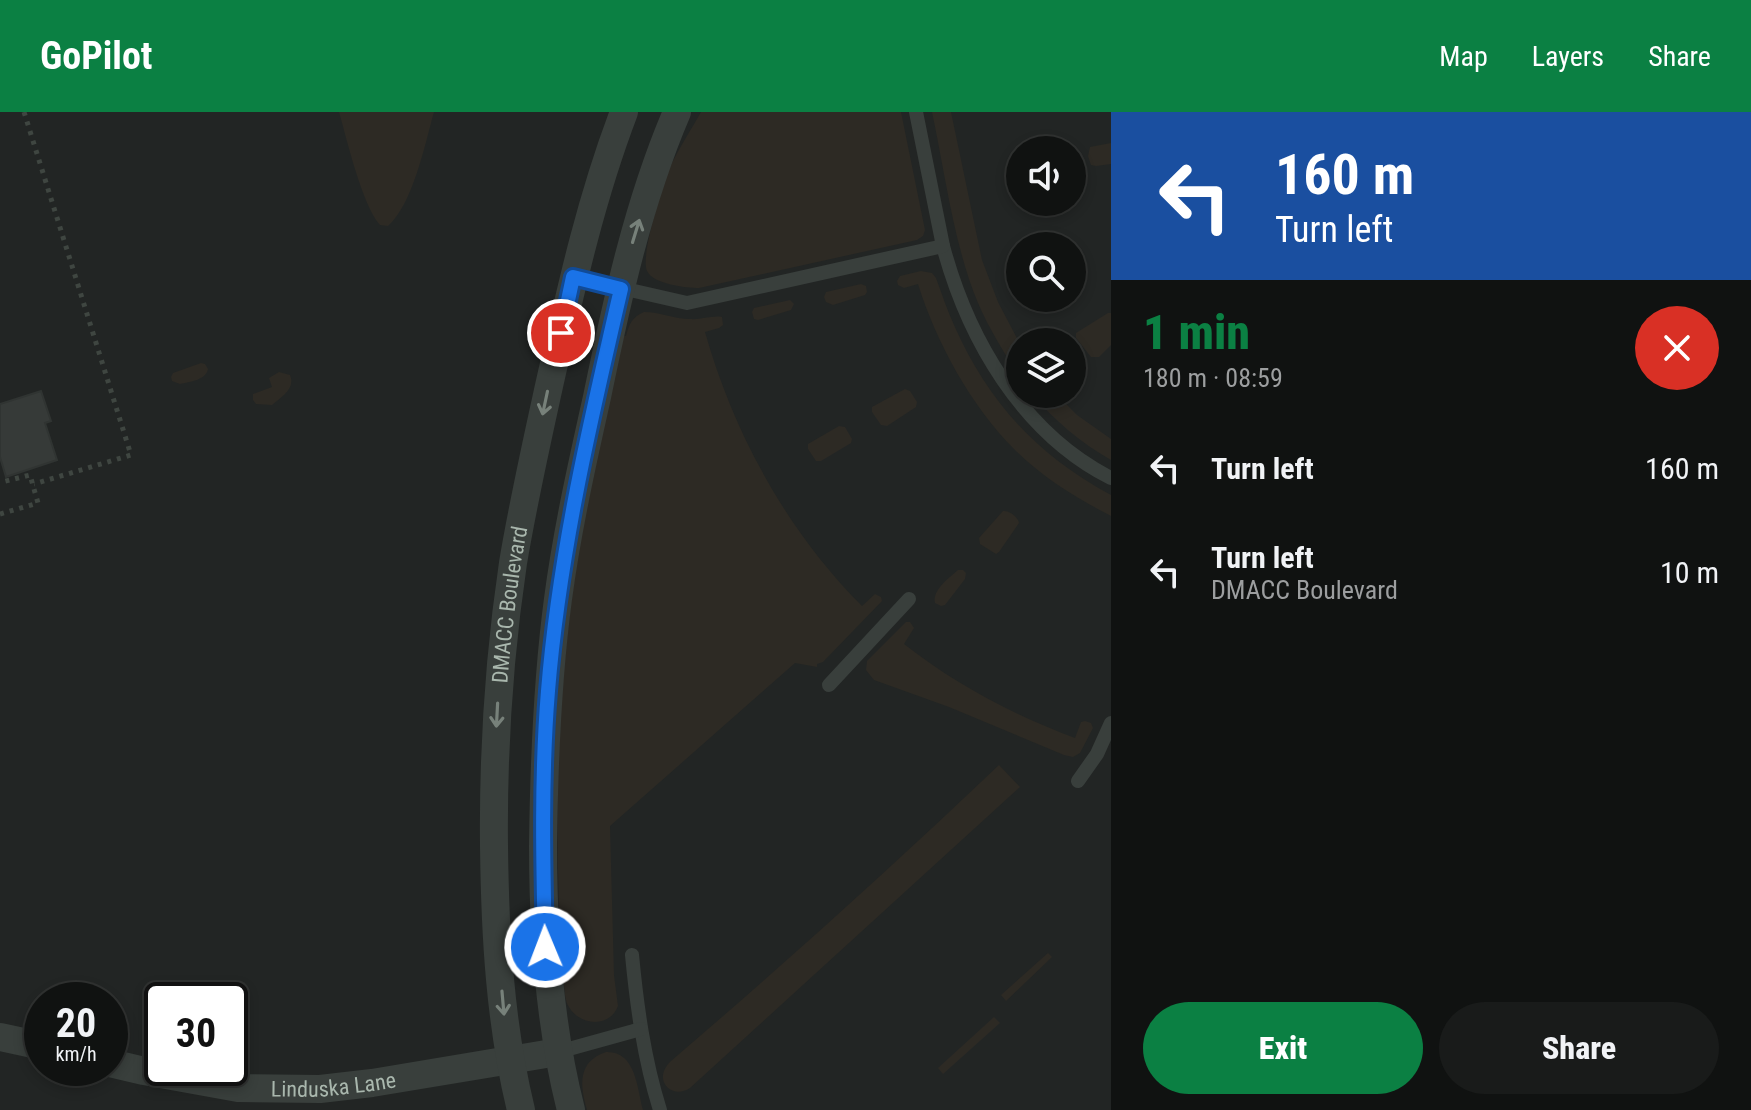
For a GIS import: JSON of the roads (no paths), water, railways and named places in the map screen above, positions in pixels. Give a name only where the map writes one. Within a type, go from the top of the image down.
[{"type":"street","name":"DMACC Boulevard","points":[[521,1110],[505,1023],[497,945],[494,769],[499,684],[524,500],[573,277],[595,195],[624,112]]},
{"type":"street","points":[[571,1110],[558,1052],[545,947],[544,781],[548,689],[571,517],[627,259],[677,112]]},
{"type":"street","points":[[0,1037],[24,1042]]},
{"type":"street","name":"Linduska Lane","points":[[128,1067],[238,1088],[320,1089],[558,1052]]},
{"type":"lane","points":[[916,112],[943,246],[978,339],[1008,388],[1049,434],[1071,453],[1111,478]]},
{"type":"lane","points":[[573,277],[687,303],[943,246]]},
{"type":"lane","points":[[829,685],[909,599]]},
{"type":"lane","points":[[1078,781],[1097,754],[1111,723]]},
{"type":"lane","points":[[632,955],[641,1029],[660,1110]]},
{"type":"lane","points":[[558,1052],[641,1029]]}]
